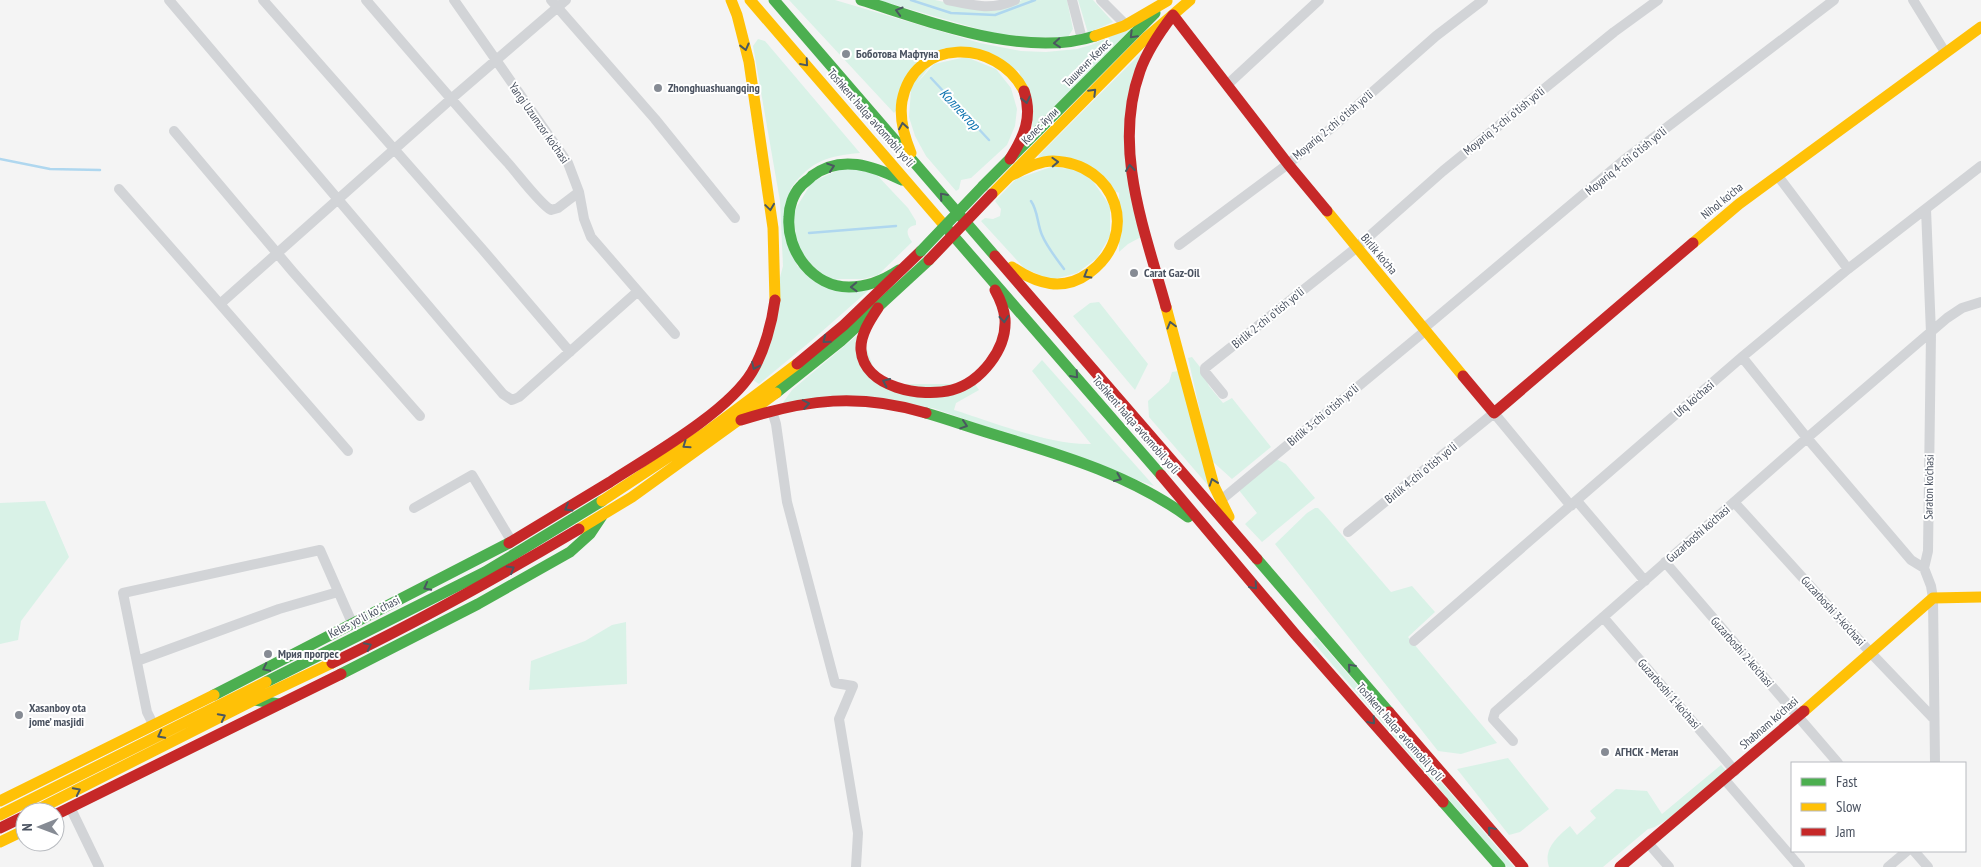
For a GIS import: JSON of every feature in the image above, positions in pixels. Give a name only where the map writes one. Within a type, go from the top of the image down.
[{"type":"main road","name":"Keles yoʻli koʻchasi","points":[[0,801],[96,755],[353,625],[512,542],[638,465],[694,426],[735,394],[752,372],[772,323],[776,289],[773,228],[749,62],[731,0]]},
{"type":"main road","name":"Toshkent halqa avtomobil yo'li","points":[[750,0],[1192,511],[1295,634],[1500,867]]},
{"type":"main road","name":"Toshkent halqa avtomobil yo'li","points":[[774,0],[1523,867]]},
{"type":"main road","points":[[861,0],[997,39],[1039,44],[1082,39],[1126,25],[1167,0]]},
{"type":"main road","name":"Ташкент-Келес","points":[[988,190],[1010,160],[1167,0]]},
{"type":"main road","points":[[1190,0],[1173,14],[1148,54],[1139,75],[1129,125],[1129,157],[1140,214],[1209,467],[1221,500],[1242,542]]},
{"type":"main road","name":"Birlik ko'cha","points":[[1173,14],[1288,164],[1494,413]]},
{"type":"main road","name":"Келес йули","points":[[925,255],[988,190],[1010,176],[1146,38],[1173,14]]},
{"type":"main road","name":"Nihol ko'cha","points":[[1494,413],[1739,204],[1981,27]]},
{"type":"main road","points":[[921,171],[911,153],[904,134],[902,114],[904,94],[914,74],[922,67],[938,56],[955,52],[974,51],[993,57],[1009,69],[1021,84],[1027,100],[1028,122],[1022,142],[1010,160]]},
{"type":"main road","points":[[998,259],[1035,281],[1051,285],[1063,285],[1080,279],[1101,266],[1113,248],[1119,230],[1118,210],[1112,195],[1095,174],[1080,166],[1063,161],[1041,163],[1010,176]]},
{"type":"main road","points":[[909,184],[868,166],[852,163],[834,165],[813,174],[797,192],[789,211],[788,231],[795,255],[806,270],[823,281],[848,287],[876,283],[925,255]]},
{"type":"main road","points":[[53,802],[254,700],[384,638],[506,572],[602,516],[632,497],[841,341],[878,308],[925,255]]},
{"type":"main road","points":[[734,420],[834,333],[899,270]]},
{"type":"main road","points":[[878,308],[865,332],[862,347],[864,361],[870,372],[882,381],[908,390],[935,392],[956,388],[968,383],[983,370],[997,352],[1003,338],[1005,323],[1003,309],[987,274]]},
{"type":"main road","points":[[734,420],[835,400],[874,401],[906,407],[1054,454],[1126,481],[1179,510],[1222,549]]},
{"type":"main road","name":"Keles yoʻli koʻchasi","points":[[0,815],[485,572],[561,528],[734,420]]},
{"type":"main road","points":[[610,482],[636,480]]},
{"type":"main road","points":[[65,810],[363,663],[478,604],[570,552],[590,534],[602,516]]},
{"type":"main road","points":[[1933,598],[1981,597]]},
{"type":"main road","name":"Shabnam ko'chasi","points":[[1620,867],[1725,780],[1933,598]]},
{"type":"main road","points":[[1295,634],[1310,620]]},
{"type":"main road","points":[[254,700],[279,704]]},
{"type":"main road","points":[[96,755],[127,753]]},
{"type":"main road","points":[[0,828],[15,821]]},
{"type":"main road","points":[[0,842],[15,835]]},
{"type":"street","points":[[169,0],[503,394],[512,400],[519,397],[638,292]]},
{"type":"street","points":[[263,0],[570,352]]},
{"type":"street","points":[[366,0],[529,186],[545,207],[551,210],[558,208],[579,192]]},
{"type":"street","name":"Yangi Uzumzor ko'chasi","points":[[454,0],[568,163],[579,192],[584,219],[591,237],[675,334]]},
{"type":"street","points":[[220,304],[338,198],[496,62],[554,4],[566,0]]},
{"type":"street","points":[[948,0],[982,7],[1000,6],[1014,0]]},
{"type":"street","points":[[1072,0],[1082,39]]},
{"type":"street","points":[[1101,0],[1126,25]]},
{"type":"street","points":[[1228,85],[1319,0]]},
{"type":"street","name":"Moyariq 2-chi o'tish yo'li","points":[[1180,245],[1288,164],[1436,36],[1483,0]]},
{"type":"street","name":"Moyariq 3-chi o'tish yo'li","points":[[1356,248],[1443,171],[1614,32],[1658,0]]},
{"type":"street","name":"Moyariq 4-chi o'tish yo'li","points":[[1424,330],[1624,160],[1834,0]]},
{"type":"street","points":[[1913,0],[1945,52]]},
{"type":"street","points":[[554,4],[655,119],[734,218]]},
{"type":"street","points":[[174,131],[293,272],[420,416]]},
{"type":"street","name":"Ufq ko'chasi","points":[[1414,641],[1742,357],[1848,269],[1981,166]]},
{"type":"street","points":[[1778,176],[1848,269]]},
{"type":"street","points":[[119,189],[348,451]]},
{"type":"street","name":"Saraton ko'chasi","points":[[1926,209],[1931,333],[1928,551],[1924,568],[1931,586],[1933,598],[1935,762]]},
{"type":"street","name":"Birlik 2-chi o'tish yo'li","points":[[1223,394],[1205,368],[1356,248]]},
{"type":"street","name":"Guzarboshi ko'chasi","points":[[1513,741],[1493,719],[1495,712],[1807,438],[1947,318],[1962,308],[1981,302]]},
{"type":"street","name":"Birlik 3-chi o'tish yo'li","points":[[1221,500],[1424,330]]},
{"type":"street","points":[[1742,357],[1807,438],[1911,560],[1924,568]]},
{"type":"street","points":[[772,412],[776,424],[787,502],[835,683],[854,686],[838,719],[858,834],[856,867]]},
{"type":"street","name":"Birlik ko'cha","points":[[1494,413],[1645,581]]},
{"type":"street","name":"Birlik 4-chi o'tish yo'li","points":[[1348,532],[1494,413]]},
{"type":"street","points":[[414,508],[472,475],[512,542]]},
{"type":"street","name":"Guzarboshi 3-ko'chasi","points":[[1734,502],[1870,652],[1934,719]]},
{"type":"street","points":[[154,724],[147,712],[123,593],[320,550],[353,625]]},
{"type":"street","name":"Guzarboshi 2-ko'chasi","points":[[1665,562],[1837,762]]},
{"type":"street","points":[[137,661],[279,609],[338,592]]},
{"type":"street","name":"Guzarboshi 1-ko'chasi","points":[[1603,617],[1735,771]]},
{"type":"street","points":[[1725,780],[1800,867]]},
{"type":"street","points":[[70,807],[98,867]]},
{"type":"street","points":[[1649,844],[1670,867]]},
{"type":"street","points":[[1888,867],[1911,852]]},
{"type":"street","points":[[1914,852],[1928,867]]},
{"type":"green space","points":[[789,0],[835,0],[980,43],[1021,51],[1046,52],[1077,49],[1091,45],[1134,26],[1033,128],[1019,71],[944,48],[894,113]]},
{"type":"green space","points":[[878,0],[935,0],[986,11],[999,10],[1022,0],[1067,0],[1073,29],[1068,37],[1010,38]]},
{"type":"green space","points":[[1078,0],[1093,0],[1113,22],[1088,33]]},
{"type":"green space","points":[[758,39],[765,41],[860,153],[829,158],[813,166],[791,188],[797,266],[869,290],[759,384],[753,380],[783,266],[780,201],[753,46]]},
{"type":"green space","points":[[1144,50],[1130,89],[1143,236],[1128,244],[1119,252],[1119,193],[1038,156]]},
{"type":"green space","points":[[966,57],[996,69],[1011,88],[1017,109],[1015,126],[1007,145],[971,178],[961,180],[959,189],[956,191],[926,156],[915,136],[909,117],[911,90],[934,64]]},
{"type":"green space","points":[[1054,166],[1088,174],[1110,206],[1110,236],[1097,258],[1077,273],[1051,280],[1024,268],[981,221],[985,218],[993,219],[1000,216],[1001,209],[995,201],[1016,179]]},
{"type":"green space","points":[[845,167],[875,173],[908,208],[916,221],[916,225],[908,229],[912,242],[878,275],[863,279],[826,279],[798,251],[793,213],[812,182]]},
{"type":"green space","points":[[1099,302],[1148,364],[1135,390],[1073,316],[1090,303]]},
{"type":"green space","points":[[861,332],[879,384],[975,384],[979,390],[956,403],[954,410],[1040,437],[1058,441],[1091,444],[1032,371],[1042,360],[1154,486],[933,408],[782,404],[792,390]]},
{"type":"green space","points":[[1192,357],[1200,367],[1209,386],[1223,403],[1232,398],[1271,447],[1232,479],[1211,460],[1188,358]]},
{"type":"green space","points":[[1179,371],[1212,490],[1149,417],[1148,401],[1169,382],[1172,372]]},
{"type":"green space","points":[[1276,459],[1286,464],[1315,498],[1262,542],[1245,524],[1257,513],[1238,489]]},
{"type":"green space","points":[[45,501],[69,557],[21,621],[18,640],[0,644],[0,503]]},
{"type":"green space","points":[[1318,508],[1323,513],[1391,592],[1412,586],[1435,612],[1408,637],[1497,743],[1461,754],[1438,751],[1275,544],[1307,513]]},
{"type":"green space","points":[[626,622],[627,684],[529,690],[531,661],[585,641],[612,625]]},
{"type":"green space","points":[[1316,637],[1514,867],[1507,867],[1312,641]]},
{"type":"green space","points":[[1508,758],[1549,809],[1520,832],[1509,835],[1457,769]]},
{"type":"green space","points":[[1721,765],[1726,771],[1710,785],[1664,821],[1648,829],[1603,867],[1549,867],[1548,855],[1556,839],[1570,826],[1577,835],[1596,818],[1590,811],[1616,789],[1647,791],[1662,814]]},
{"type":"waterway","points":[[911,0],[951,13],[995,15],[1035,0]]},
{"type":"waterway","name":"Коллектор","points":[[931,78],[989,140]]},
{"type":"waterway","points":[[0,159],[50,169],[100,170]]},
{"type":"waterway","name":"Коллектор","points":[[1031,201],[1035,209],[1040,231],[1064,269]]},
{"type":"waterway","points":[[809,233],[896,226]]},
{"type":"traffic: fast","points":[[774,0],[995,256]]},
{"type":"traffic: fast","points":[[861,0],[946,27],[1008,40],[1038,43],[1067,42],[1095,36]]},
{"type":"traffic: fast","points":[[983,186],[1155,13]]},
{"type":"traffic: fast","points":[[899,270],[882,280],[863,286],[849,287],[824,281],[813,274],[797,254],[789,230],[789,217],[792,201],[802,185],[823,169],[834,165],[846,164],[868,167],[902,180]]},
{"type":"traffic: fast","points":[[921,251],[983,186]]},
{"type":"traffic: fast","points":[[944,225],[1161,475]]},
{"type":"traffic: fast","points":[[776,393],[841,341],[929,260]]},
{"type":"traffic: fast","points":[[926,413],[1048,451],[1097,469],[1144,490],[1188,517]]},
{"type":"traffic: fast","points":[[266,682],[485,572],[602,501]]},
{"type":"traffic: fast","points":[[341,674],[478,604],[570,552],[590,534],[602,516]]},
{"type":"traffic: fast","points":[[214,695],[509,543]]},
{"type":"traffic: fast","points":[[1257,559],[1389,712]]},
{"type":"traffic: fast","points":[[254,700],[279,704]]},
{"type":"traffic: fast","points":[[1443,802],[1500,867]]},
{"type":"traffic: slow","points":[[731,0],[737,15],[749,62],[773,228],[775,300]]},
{"type":"traffic: slow","points":[[750,0],[944,225]]},
{"type":"traffic: slow","points":[[992,194],[1146,38],[1190,0]]},
{"type":"traffic: slow","points":[[1095,36],[1124,26],[1167,1]]},
{"type":"traffic: slow","points":[[1693,243],[1739,204],[1981,27]]},
{"type":"traffic: slow","points":[[911,153],[903,127],[902,101],[910,80],[922,65],[939,56],[957,52],[977,54],[995,61],[1011,74],[1024,91]]},
{"type":"traffic: slow","points":[[1010,176],[1047,161],[1075,165],[1093,174],[1106,187],[1114,204],[1117,221],[1114,240],[1105,257],[1089,273],[1079,279],[1060,284],[1050,283],[1031,278],[1012,267]]},
{"type":"traffic: slow","points":[[1327,211],[1463,376]]},
{"type":"traffic: slow","points":[[1166,307],[1214,486],[1229,517]]},
{"type":"traffic: slow","points":[[602,501],[708,431],[797,364]]},
{"type":"traffic: slow","points":[[579,529],[632,497],[776,393]]},
{"type":"traffic: slow","points":[[1804,711],[1933,598],[1981,597]]},
{"type":"traffic: slow","points":[[53,802],[254,700],[332,663]]},
{"type":"traffic: slow","points":[[0,815],[266,682]]},
{"type":"traffic: slow","points":[[0,801],[214,695]]},
{"type":"traffic: slow","points":[[0,842],[15,835]]},
{"type":"traffic: jam","points":[[1173,15],[1288,164],[1327,211]]},
{"type":"traffic: jam","points":[[1166,307],[1141,219],[1130,160],[1129,130],[1132,100],[1140,71],[1154,42],[1173,15]]},
{"type":"traffic: jam","points":[[1010,159],[1026,126],[1028,110],[1024,91]]},
{"type":"traffic: jam","points":[[929,260],[992,194]]},
{"type":"traffic: jam","points":[[1463,376],[1494,413],[1693,243]]},
{"type":"traffic: jam","points":[[797,364],[844,325],[921,251]]},
{"type":"traffic: jam","points":[[995,256],[1257,559]]},
{"type":"traffic: jam","points":[[878,308],[864,333],[861,344],[865,363],[872,373],[896,387],[911,391],[940,392],[952,390],[973,380],[997,353],[1002,342],[1005,319],[1002,304],[995,290]]},
{"type":"traffic: jam","points":[[610,482],[707,418],[741,387],[752,372],[764,346],[770,328],[775,300]]},
{"type":"traffic: jam","points":[[741,420],[788,407],[833,401],[878,403],[926,413]]},
{"type":"traffic: jam","points":[[1161,475],[1295,634],[1443,802]]},
{"type":"traffic: jam","points":[[509,543],[610,482]]},
{"type":"traffic: jam","points":[[332,663],[457,599],[579,529]]},
{"type":"traffic: jam","points":[[65,810],[341,674]]},
{"type":"traffic: jam","points":[[1620,867],[1804,711]]},
{"type":"traffic: jam","points":[[1389,712],[1523,867]]},
{"type":"traffic: jam","points":[[0,828],[15,821]]},
{"type":"place","name":"Боботова Мафтуна","points":[[846,54]]},
{"type":"place","name":"Zhonghuashuangqing","points":[[658,88]]},
{"type":"place","name":"Carat Gaz-Oil","points":[[1134,273]]},
{"type":"place","name":"Мрия прогрес","points":[[268,654]]},
{"type":"place","name":"Xasanboy ota jome’ masjidi","points":[[19,715]]},
{"type":"place","name":"АГНСК - Метан","points":[[1605,752]]}]
